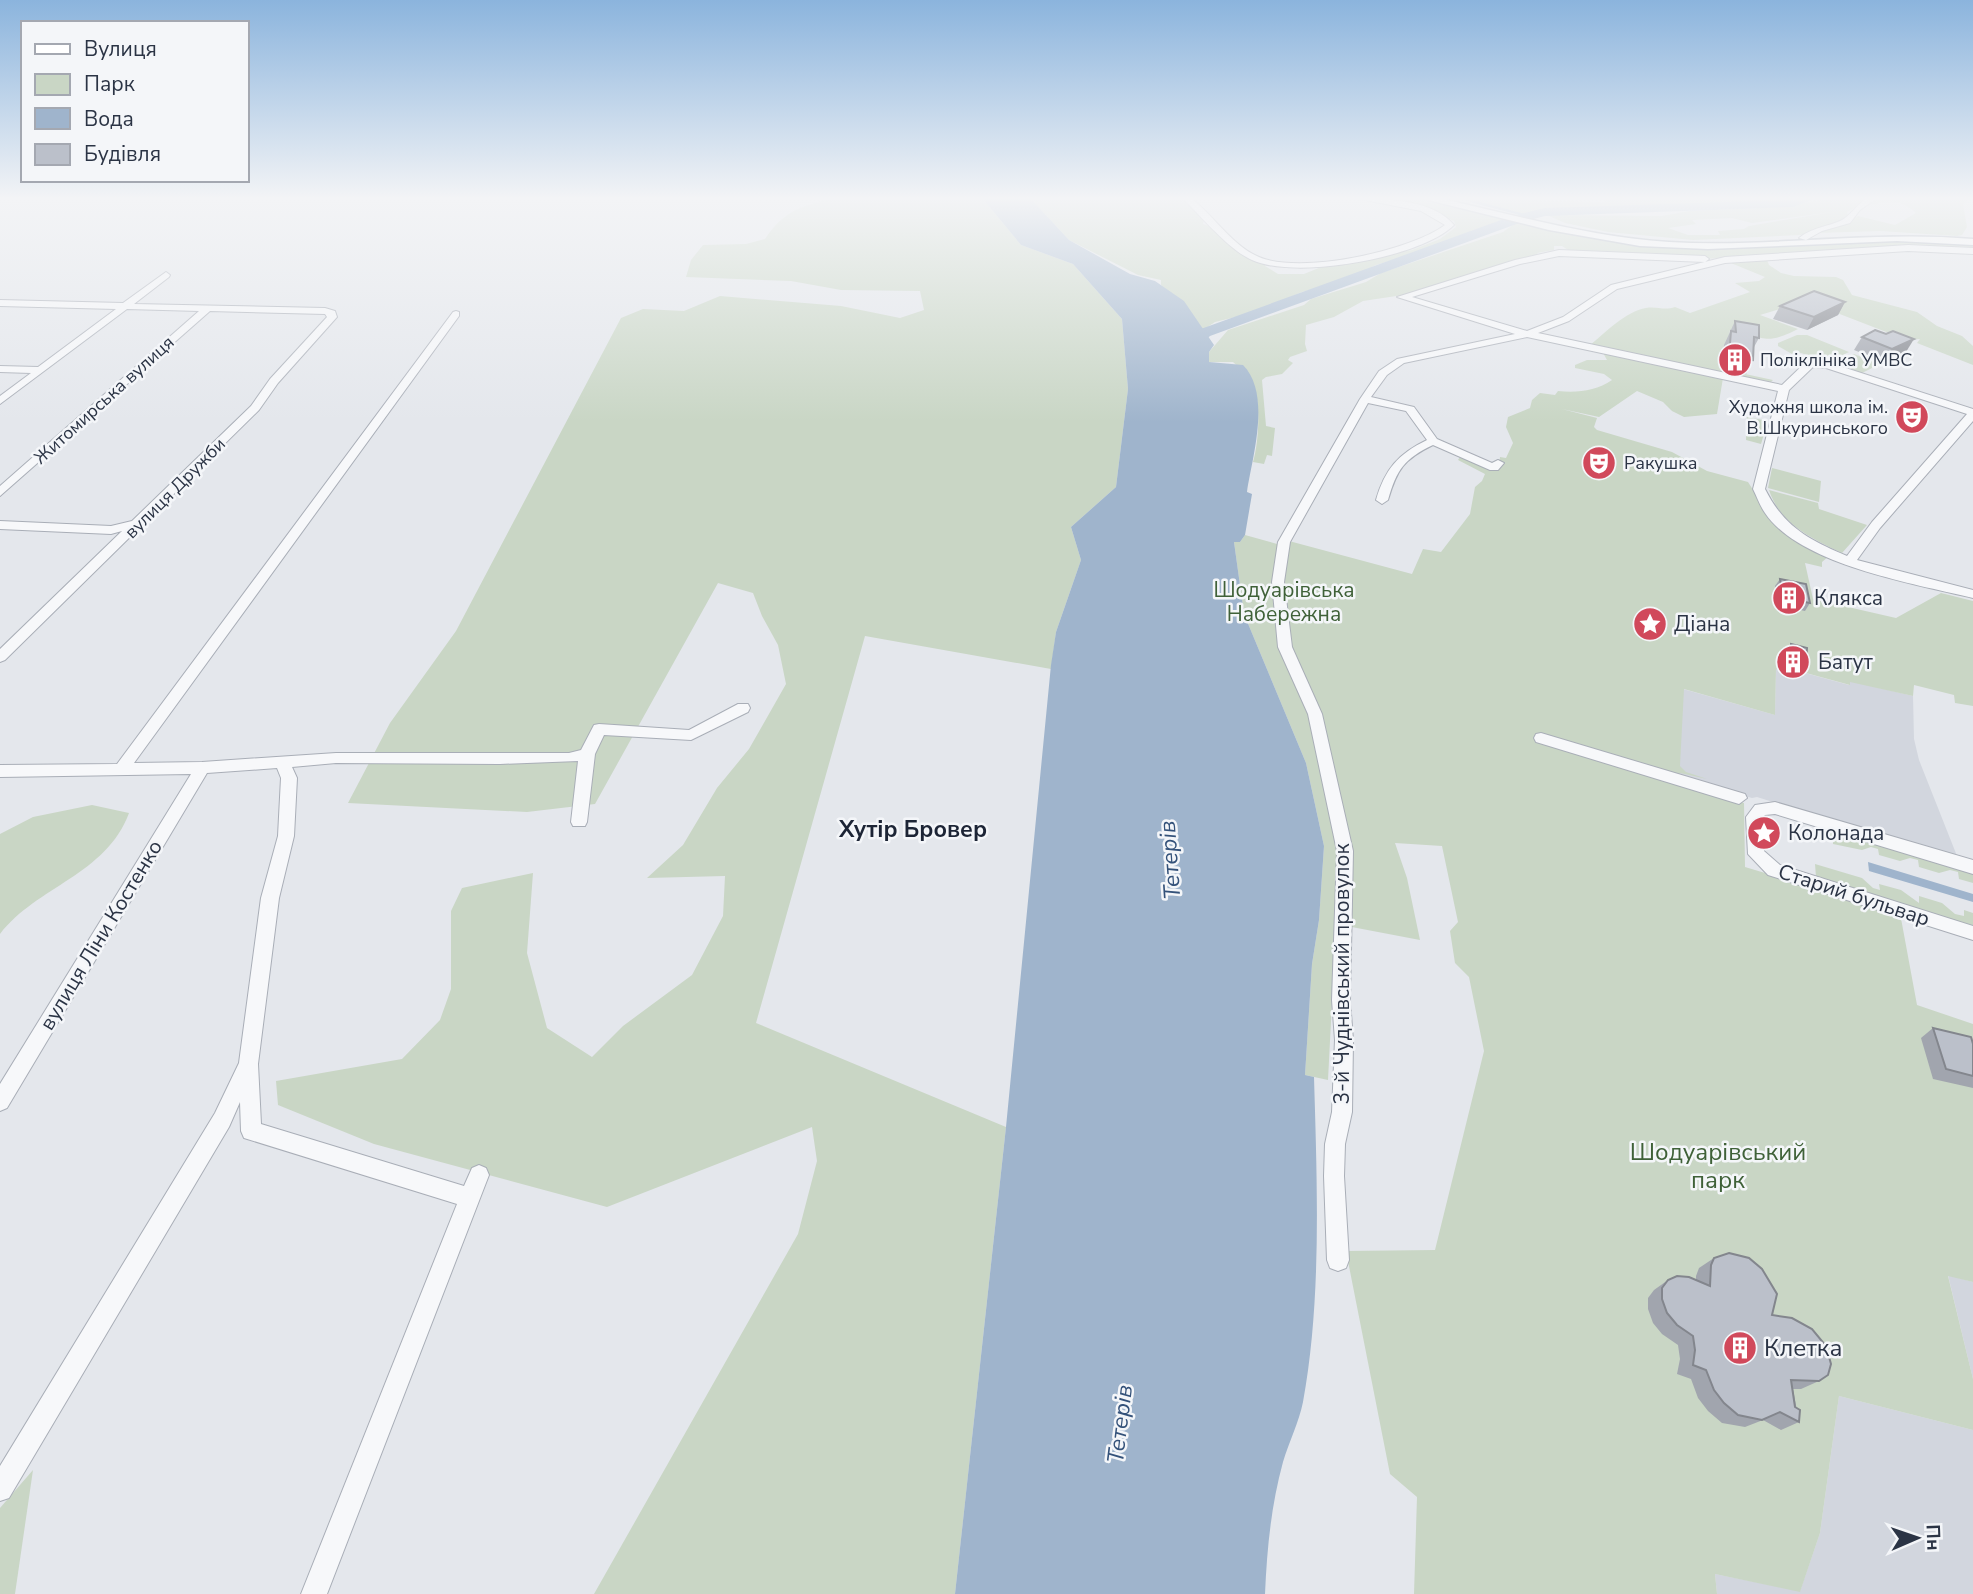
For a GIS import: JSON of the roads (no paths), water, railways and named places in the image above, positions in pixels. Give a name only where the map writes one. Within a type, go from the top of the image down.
[{"type":"street","points":[[1480,273],[1402,297],[1527,334],[1784,389]]},
{"type":"street","name":"3-й Чуднівський провулок","points":[[1338,1260],[1334,1176],[1335,1144],[1342,1112],[1344,1041],[1341,1000],[1345,851],[1315,714],[1285,647],[1278,582],[1284,542],[1382,373],[1401,361],[1527,334],[1566,319],[1615,287],[1670,273]]},
{"type":"street","points":[[0,401],[129,306],[166,275]]},
{"type":"street","points":[[0,303],[208,308]]},
{"type":"street","name":"вулиця Дружби","points":[[0,657],[256,408],[274,381],[332,317],[332,313],[326,311],[208,308]]},
{"type":"street","name":"Житомирська вулиця","points":[[0,492],[208,308]]},
{"type":"street","points":[[120,771],[456,314]]},
{"type":"street","points":[[1850,561],[1876,525],[1973,413],[1821,363],[1805,367],[1784,389],[1759,489],[1770,511],[1787,529],[1814,546],[1850,561],[1973,594]]},
{"type":"street","points":[[0,369],[40,370]]},
{"type":"street","points":[[1365,399],[1410,409],[1433,441],[1494,468],[1498,463]]},
{"type":"street","points":[[1382,500],[1392,467],[1406,454],[1433,441]]},
{"type":"street","points":[[0,525],[111,530],[140,523]]},
{"type":"street","points":[[579,822],[587,754],[599,729],[691,735],[743,708]]},
{"type":"street","points":[[1541,738],[1740,798]]},
{"type":"street","points":[[0,771],[202,768],[387,756],[500,760],[569,758],[587,754]]},
{"type":"street","points":[[282,761],[289,778],[286,836],[270,898],[247,1064],[251,1131],[470,1198]]},
{"type":"street","name":"вулиця Ліни Костенко","points":[[0,1102],[202,768]]},
{"type":"street","name":"Старий бульвар","points":[[1973,867],[1775,808],[1761,808],[1754,817],[1756,854],[1774,870],[1973,933]]},
{"type":"street","points":[[0,1489],[222,1120],[247,1064]]},
{"type":"street","points":[[314,1594],[480,1175]]},
{"type":"water","name":"Тетерів","points":[[1081,273],[1129,273],[1155,281],[1184,301],[1214,345],[1209,352],[1209,362],[1243,365],[1252,377],[1257,392],[1258,427],[1247,492],[1252,494],[1245,535],[1240,542],[1234,542],[1244,614],[1306,763],[1324,846],[1319,920],[1312,964],[1305,1075],[1314,1077],[1316,1157],[1316,1281],[1309,1363],[1303,1402],[1275,1495],[1265,1594],[955,1594],[1006,1127],[1051,665],[1056,632],[1081,560],[1071,527],[1116,487],[1128,389],[1122,319]]},
{"type":"water","points":[[1868,862],[1973,894],[1973,902],[1869,871]]},
{"type":"waterway","points":[[1178,356],[1204,333],[1368,273]]},
{"type":"place","name":"Поліклініка УМВС","points":[[1735,360]]},
{"type":"place","name":"Художня школа ім. В.Шкуринського","points":[[1912,417]]},
{"type":"place","name":"Ракушка","points":[[1599,463]]},
{"type":"place","name":"Клякса","points":[[1789,598]]},
{"type":"place","name":"Діана","points":[[1650,624]]},
{"type":"place","name":"Батут","points":[[1793,662]]},
{"type":"place","name":"Колонада","points":[[1764,833]]},
{"type":"place","name":"Клетка","points":[[1740,1348]]},
{"type":"district","name":"Хутір Бровер","points":[[913,829]]},
{"type":"park label","name":"Шодуарівська Набережна","points":[[1284,602]]},
{"type":"park label","name":"Шодуарівський парк","points":[[1718,1166]]}]
